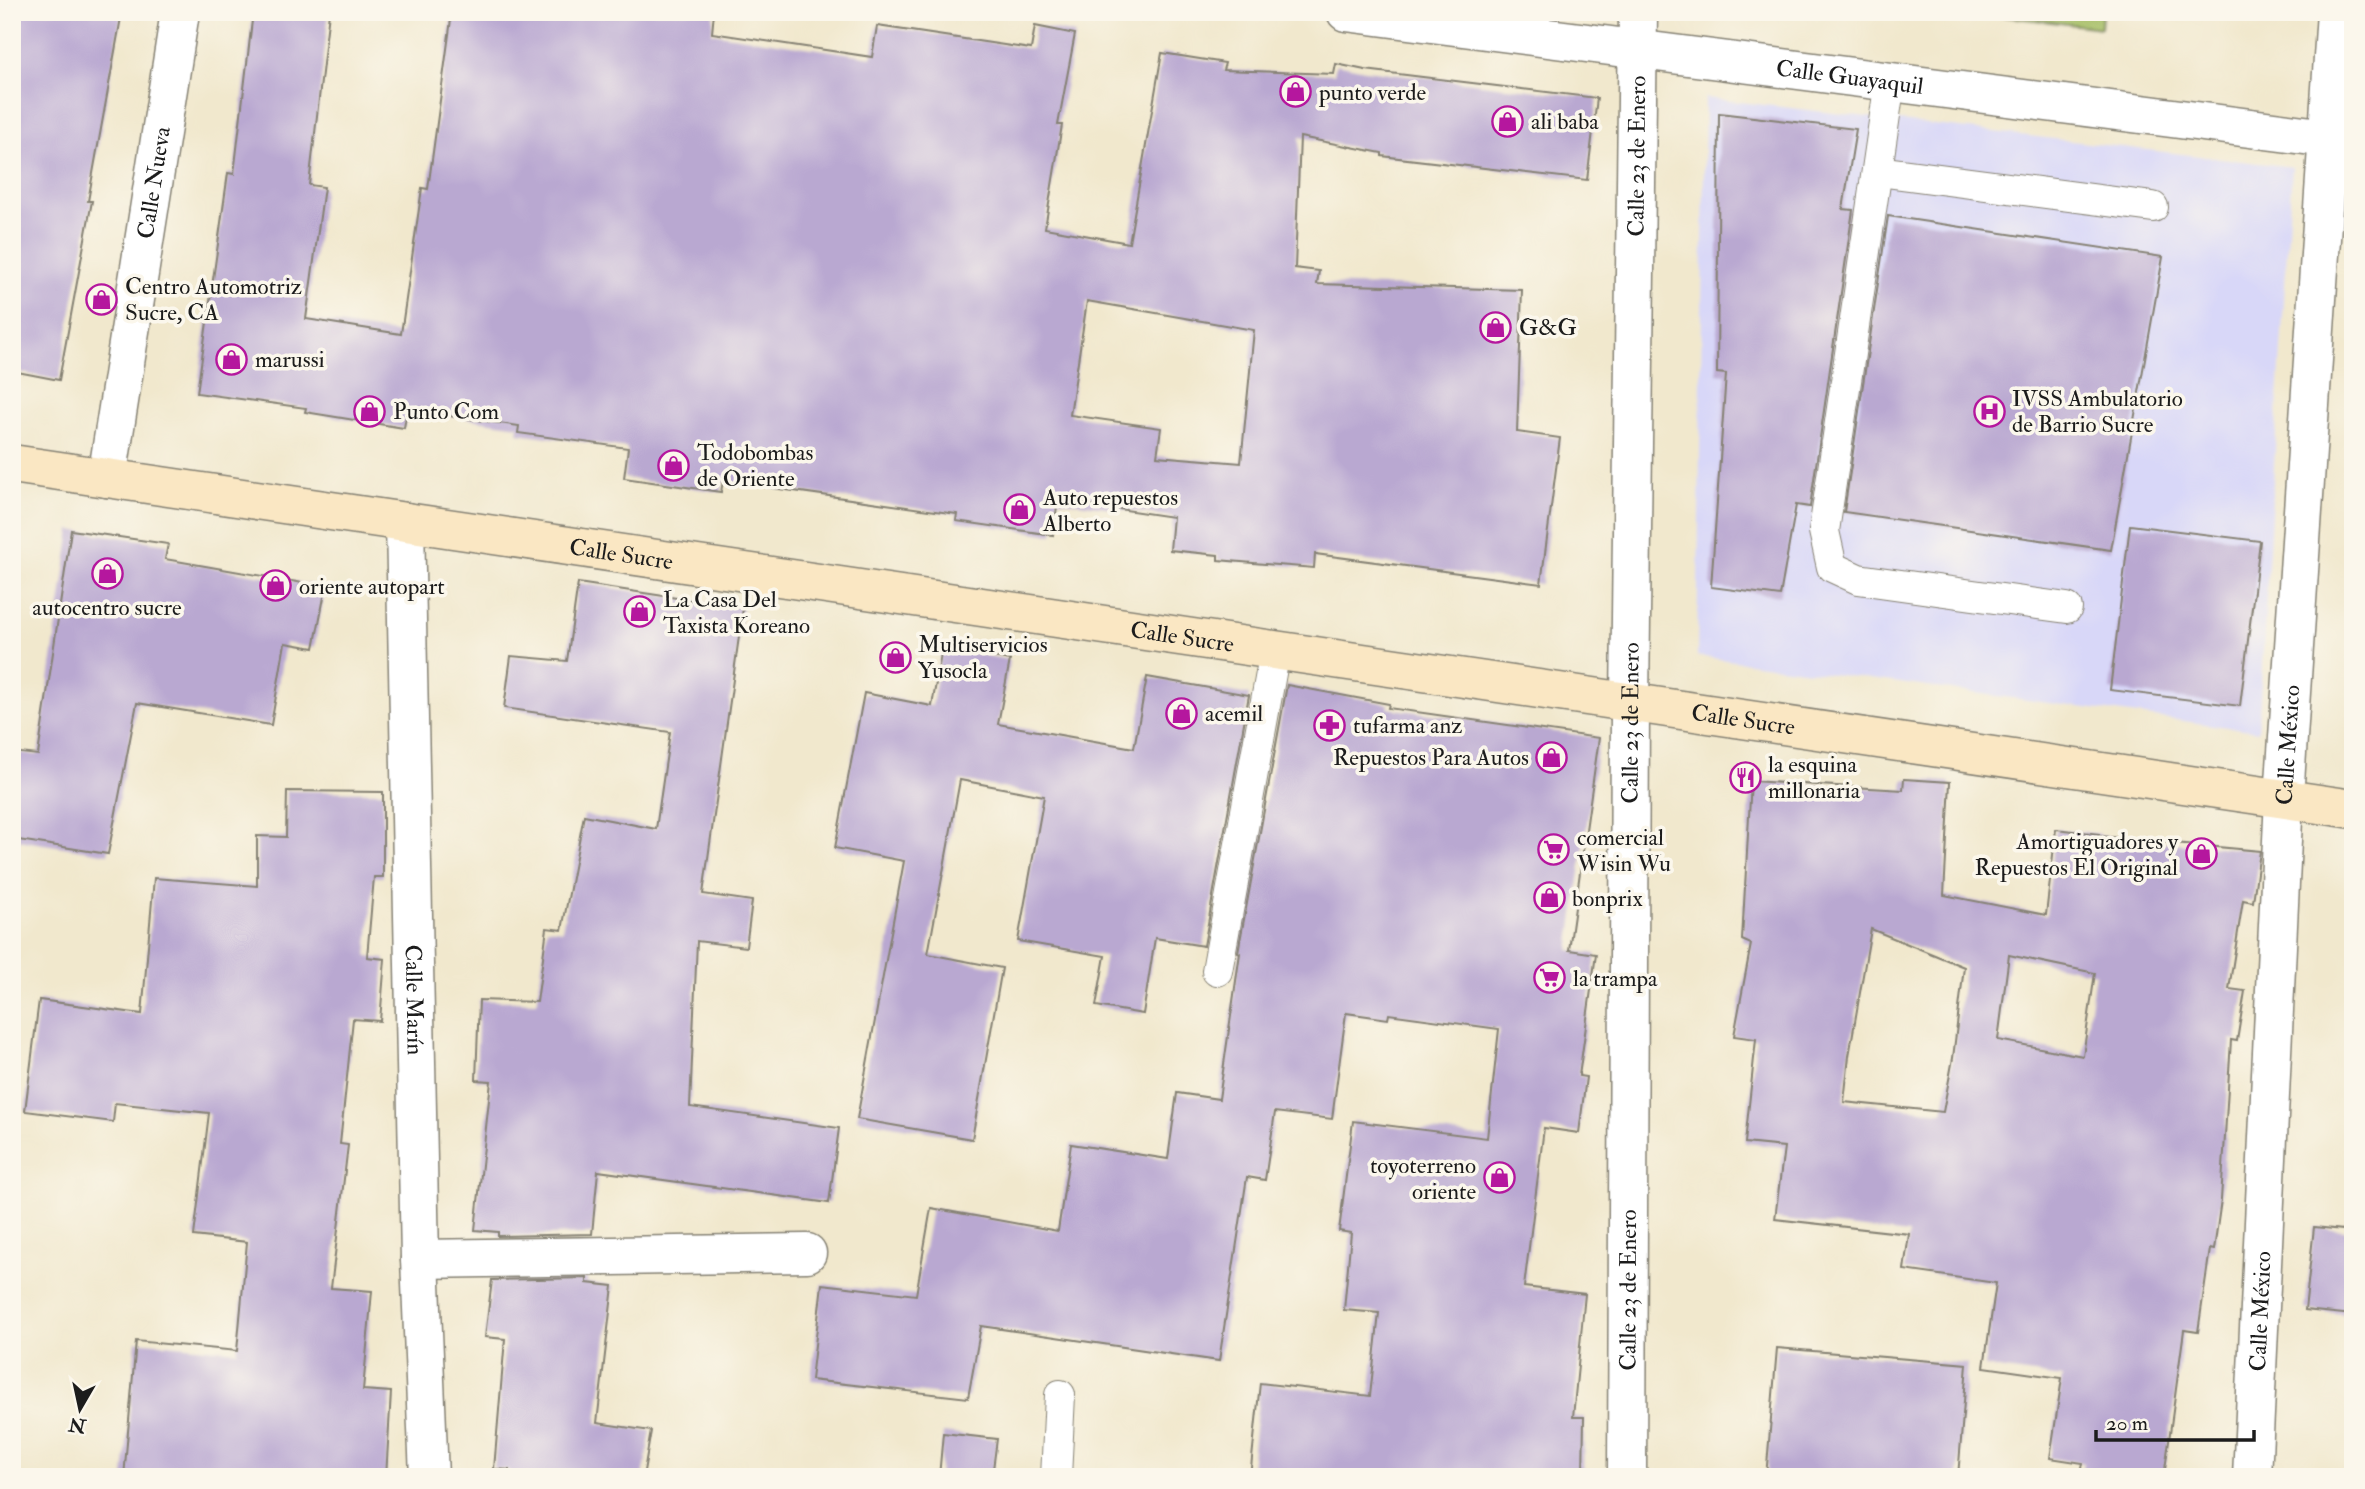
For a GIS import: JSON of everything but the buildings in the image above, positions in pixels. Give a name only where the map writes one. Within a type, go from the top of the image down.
[{"type":"street","name":"Calle Nueva","points":[[107,478],[180,12]]},
{"type":"street","name":"Calle Guayaquil","points":[[1346,12],[1638,30],[1890,81],[2340,140]]},
{"type":"street","name":"Calle México","points":[[2252,1477],[2284,798],[2340,140],[2336,12]]},
{"type":"street","name":"Calle 23 de Enero","points":[[1627,1477],[1630,704],[1638,30]]},
{"type":"street","name":"Calle Sucre","points":[[12,464],[1630,704],[2353,808]]},
{"type":"street","name":"Calle Marín","points":[[405,522],[420,1259],[429,1477]]},
{"type":"street","points":[[420,1259],[807,1253]]},
{"type":"lane","points":[[1890,81],[1824,531],[1832,566],[1858,579],[2067,608]]},
{"type":"lane","points":[[1878,171],[2153,207]]},
{"type":"lane","points":[[1217,971],[1275,651]]},
{"type":"lane","points":[[1056,1477],[1060,1395]]},
{"type":"shaded area","name":"IVSS Ambulatorio de Barrio Sucre","points":[[1705,98],[2292,167],[2258,731],[1697,656]]},
{"type":"green space","points":[[1966,12],[2102,12],[2101,28]]},
{"type":"place","name":"punto verde","points":[[1296,92]]},
{"type":"place","name":"ali baba","points":[[1508,121]]},
{"type":"place","name":"Centro Automotriz Sucre, CA","points":[[102,299]]},
{"type":"place","name":"G&G","points":[[1496,327]]},
{"type":"place","name":"marussi","points":[[232,359]]},
{"type":"place","name":"Punto Com","points":[[370,411]]},
{"type":"place","name":"IVSS Ambulatorio de Barrio Sucre","points":[[1989,411]]},
{"type":"place","name":"Todobombas de Oriente","points":[[674,465]]},
{"type":"place","name":"Auto repuestos Alberto","points":[[1020,510]]},
{"type":"place","name":"autocentro sucre","points":[[107,573]]},
{"type":"place","name":"oriente autopart","points":[[276,586]]},
{"type":"place","name":"La Casa Del Taxista Koreano","points":[[640,612]]},
{"type":"place","name":"Multiservicios Yusocla","points":[[895,657]]},
{"type":"place","name":"acemil","points":[[1182,713]]},
{"type":"place","name":"tufarma anz","points":[[1330,725]]},
{"type":"place","name":"Repuestos Para Autos","points":[[1552,757]]},
{"type":"place","name":"la esquina millonaria","points":[[1745,777]]},
{"type":"place","name":"comercial Wisin Wu","points":[[1554,850]]},
{"type":"place","name":"Amortiguadores y Repuestos El Original","points":[[2201,854]]},
{"type":"place","name":"bonprix","points":[[1549,898]]},
{"type":"place","name":"la trampa","points":[[1550,978]]},
{"type":"place","name":"toyoterreno oriente","points":[[1499,1178]]}]
